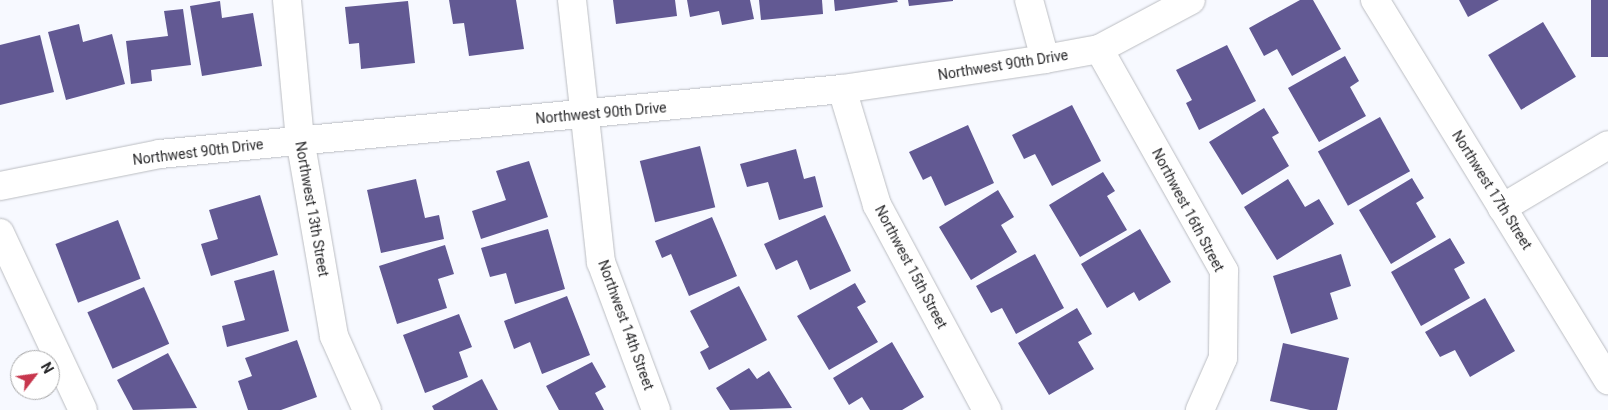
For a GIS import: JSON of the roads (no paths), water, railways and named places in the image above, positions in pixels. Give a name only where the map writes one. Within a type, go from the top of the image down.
[{"type":"street","name":"Northwest 13th Street","points":[[287,0],[300,139],[334,336],[367,410]]},
{"type":"street","name":"Northwest 14th Street","points":[[572,0],[602,262],[656,410]]},
{"type":"street","points":[[1029,0],[1045,59]]},
{"type":"street","name":"Northwest 90th Drive","points":[[0,186],[160,154],[300,139],[586,116],[842,89],[1045,59],[1099,49],[1191,0]]},
{"type":"street","name":"Northwest 17th Street","points":[[1375,0],[1608,380]]},
{"type":"street","name":"Northwest 16th Street","points":[[1099,49],[1224,270],[1223,358],[1200,410]]},
{"type":"street","name":"Northwest 15th Street","points":[[842,89],[877,206],[987,410]]},
{"type":"street","points":[[1502,208],[1608,145]]},
{"type":"street","points":[[0,233],[83,410]]}]
